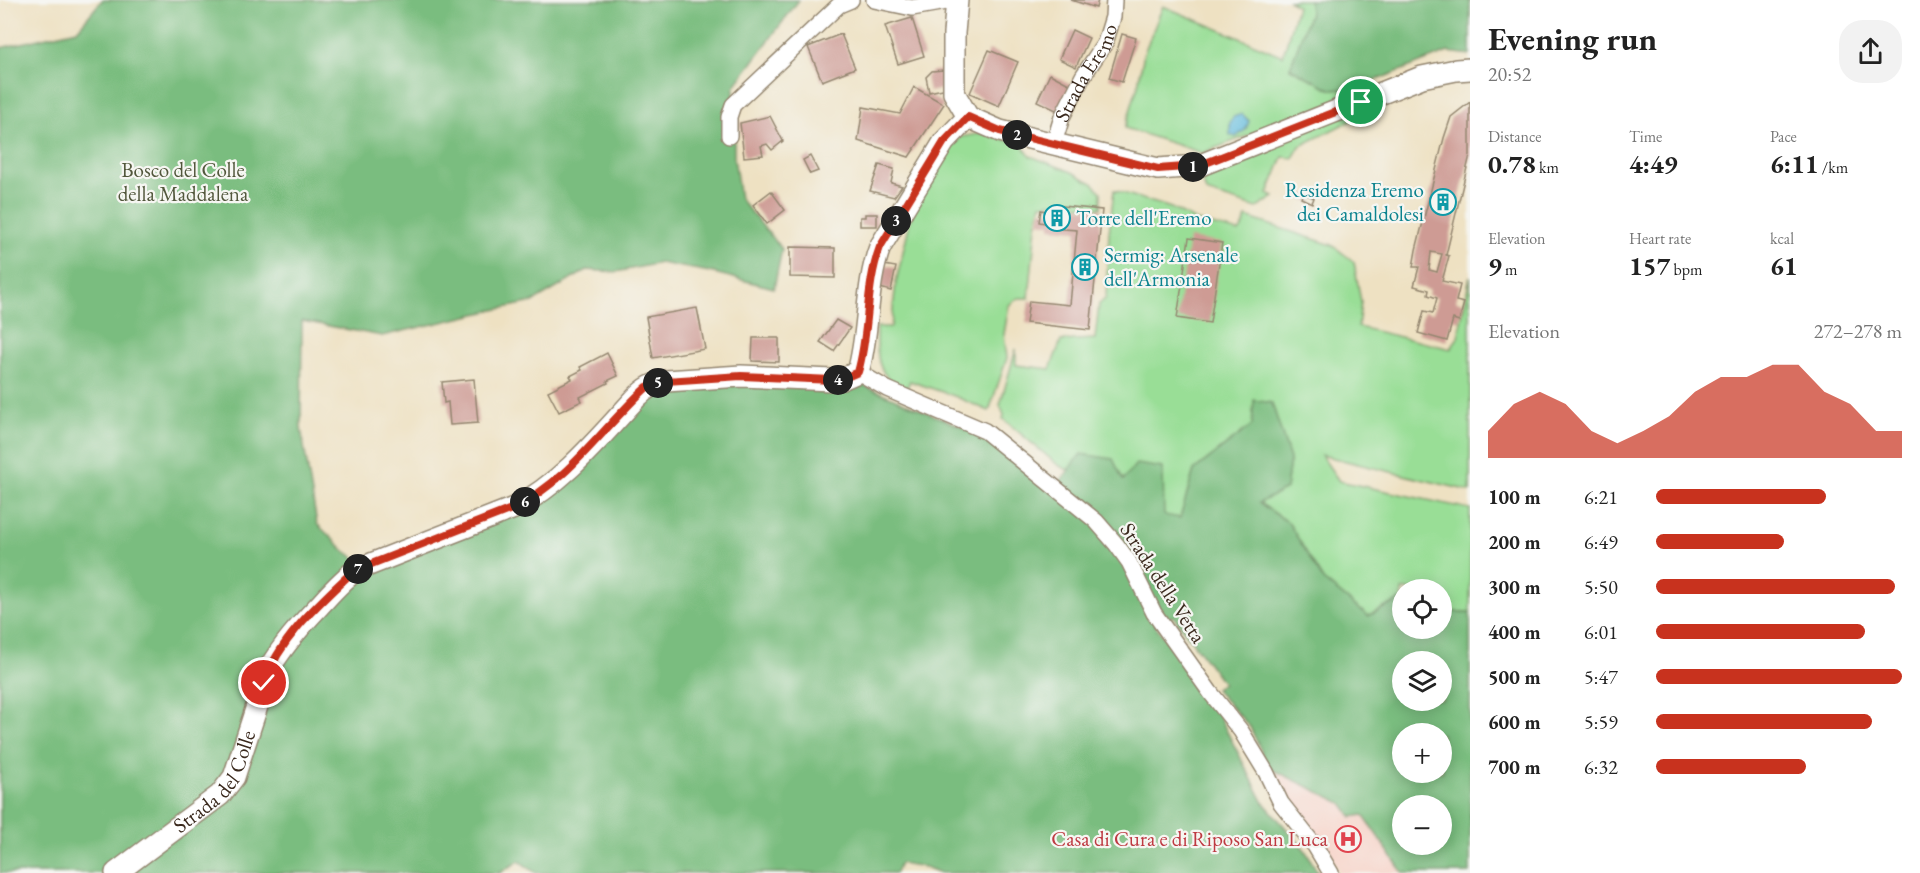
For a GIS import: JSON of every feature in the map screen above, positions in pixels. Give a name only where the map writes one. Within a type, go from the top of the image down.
[{"type":"street","points":[[729,136],[729,117],[733,105],[839,4],[851,0]]},
{"type":"street","points":[[858,372],[863,355],[874,264],[880,247],[944,142],[968,117],[954,93],[954,33],[957,0],[912,8],[874,0]]},
{"type":"street","name":"Strada Eremo","points":[[1054,143],[1062,117],[1078,86],[1105,44],[1113,17],[1114,0]]},
{"type":"street","name":"Strada Eremo","points":[[968,117],[1000,131],[1158,169],[1198,166],[1422,77],[1470,69]]},
{"type":"street","name":"Strada del Colle","points":[[116,873],[220,795],[228,786],[234,777],[269,669],[290,637],[329,594],[356,570],[514,508],[530,499],[561,477],[647,387],[666,381],[741,376],[832,380],[842,379],[858,372]]},
{"type":"street","name":"Strada della Vetta","points":[[858,372],[886,389],[985,431],[1096,521],[1129,562],[1154,613],[1240,731],[1266,772],[1281,803],[1315,846],[1331,873]]},
{"type":"shaded area","name":"Casa di Cura e di Riposo San Luca","points":[[1269,768],[1342,803],[1352,817],[1363,815],[1403,873],[1340,873],[1334,861],[1295,810]]},
{"type":"green space","name":"Bosco del Colle della Maddalena","points":[[102,0],[799,0],[734,87],[734,157],[740,199],[782,249],[774,288],[710,272],[660,263],[616,272],[587,270],[533,302],[382,336],[302,321],[301,428],[317,524],[345,551],[368,567],[556,489],[649,393],[694,386],[858,383],[983,436],[1053,491],[1081,454],[1113,459],[1123,480],[1136,464],[1163,468],[1164,515],[1180,518],[1194,470],[1252,425],[1254,400],[1272,403],[1290,459],[1286,489],[1259,503],[1288,522],[1323,580],[1368,616],[1392,604],[1392,639],[1452,639],[1452,612],[1470,612],[1470,873],[1403,873],[1363,815],[1352,817],[1342,803],[1269,768],[1250,727],[1215,689],[1223,683],[1173,616],[1155,625],[1208,695],[1264,803],[1305,850],[1318,873],[941,873],[925,867],[900,863],[896,873],[536,873],[519,861],[500,873],[0,873],[0,48],[77,30]]},
{"type":"green space","points":[[1289,0],[1309,0],[1310,13],[1290,68],[1330,89],[1341,89],[1348,98],[1202,153],[1125,128],[1138,85],[1144,53],[1163,6],[1283,56],[1297,6]]},
{"type":"green space","points":[[1309,0],[1470,0],[1470,55],[1448,52],[1351,90],[1330,89],[1290,68],[1310,13]]},
{"type":"green space","points":[[1360,109],[1358,117],[1300,146],[1293,158],[1283,157],[1268,194],[1274,197],[1257,208],[1206,192],[1202,178],[1211,167]]},
{"type":"green space","points":[[983,133],[1022,145],[1030,156],[1072,172],[1094,184],[1101,192],[1101,208],[1041,204],[1036,226],[1029,298],[1018,298],[1009,305],[1004,334],[1007,358],[989,411],[910,381],[905,392],[883,372],[877,348],[877,327],[891,327],[896,282],[914,204],[938,160],[961,137]]},
{"type":"green space","points":[[1114,190],[1171,208],[1196,221],[1239,232],[1246,217],[1332,245],[1354,262],[1361,302],[1358,327],[1451,349],[1458,337],[1470,276],[1470,491],[1321,455],[1339,481],[1470,509],[1470,612],[1452,612],[1452,579],[1392,579],[1392,604],[1368,616],[1323,580],[1288,522],[1258,502],[1286,489],[1290,459],[1271,403],[1252,425],[1194,470],[1181,518],[1164,516],[1123,480],[1081,454],[1068,470],[1058,465],[1003,419],[1004,415],[1000,405],[1016,349],[1016,365],[1050,369],[1061,341],[1095,339],[1099,304],[1106,298],[1109,233]]},
{"type":"water","points":[[1242,114],[1249,121],[1246,129],[1236,137],[1230,135],[1230,123],[1233,117]]},
{"type":"building","points":[[1071,0],[1098,0],[1096,8]]},
{"type":"building","points":[[912,18],[924,56],[898,64],[885,26]]},
{"type":"building","points":[[1072,30],[1089,38],[1076,67],[1059,59]]},
{"type":"building","points":[[841,34],[855,68],[822,81],[808,47]]},
{"type":"building","points":[[1122,34],[1136,38],[1122,82],[1109,78]]},
{"type":"building","points":[[989,50],[1018,62],[999,106],[970,93]]},
{"type":"building","points":[[943,70],[943,89],[929,92],[926,77],[932,71]]},
{"type":"building","points":[[1050,74],[1071,85],[1058,111],[1037,101]]},
{"type":"building","points":[[914,87],[944,104],[909,157],[858,141],[863,107],[900,114]]},
{"type":"building","name":"Residenza Eremo dei Camaldolesi","points":[[1470,102],[1470,155],[1442,281],[1460,285],[1456,301],[1464,303],[1459,321],[1453,319],[1447,341],[1418,333],[1424,311],[1433,313],[1437,298],[1428,295],[1429,290],[1414,286],[1419,267],[1413,267],[1451,117]],"holes":[[[1431,252],[1442,254],[1437,272],[1429,270]]]},
{"type":"building","points":[[770,116],[783,141],[772,150],[767,144],[761,146],[763,155],[744,157],[740,123]]},
{"type":"building","points":[[810,156],[818,171],[810,174],[803,160]]},
{"type":"building","points":[[879,165],[894,169],[891,183],[902,186],[894,197],[870,191]]},
{"type":"building","points":[[771,191],[785,210],[767,224],[753,205]]},
{"type":"building","points":[[1303,193],[1314,198],[1312,203],[1301,198]]},
{"type":"building","name":"Sermig: Arsenale dell'Armonia","points":[[1052,205],[1102,210],[1090,330],[1026,323],[1029,301],[1070,305],[1077,230],[1050,228],[1050,224],[1039,222],[1041,210],[1051,212]]},
{"type":"building","points":[[865,214],[877,214],[877,226],[860,226],[860,217],[865,217]]},
{"type":"building","points":[[1189,238],[1222,243],[1210,323],[1177,318]]},
{"type":"building","points":[[790,247],[835,248],[835,278],[790,277]]},
{"type":"building","points":[[884,265],[896,267],[891,291],[880,288]]},
{"type":"building","points":[[697,308],[705,349],[653,358],[646,317]]},
{"type":"building","points":[[836,320],[850,328],[834,351],[820,342]]},
{"type":"building","points":[[753,338],[779,338],[779,362],[752,361]]},
{"type":"building","points":[[607,353],[618,376],[580,397],[582,401],[559,412],[548,391],[572,379],[570,376],[582,370],[580,367]]},
{"type":"building","points":[[474,379],[478,423],[450,425],[448,402],[444,403],[442,382]]},
{"type":"place","name":"Residenza Eremo dei Camaldolesi","points":[[1443,202]]},
{"type":"place","name":"Torre dell'Eremo","points":[[1057,218]]},
{"type":"place","name":"Sermig: Arsenale dell'Armonia","points":[[1085,267]]},
{"type":"place","name":"Casa di Cura e di Riposo San Luca","points":[[1348,839]]},
{"type":"route","points":[[264,683],[269,669],[290,637],[348,576],[356,570],[514,508],[548,488],[575,464],[647,387],[666,381],[741,376],[832,380],[842,379],[858,372],[863,355],[874,264],[880,247],[927,167],[944,142],[968,117],[1000,131],[1158,169],[1198,166],[1361,102]]}]
